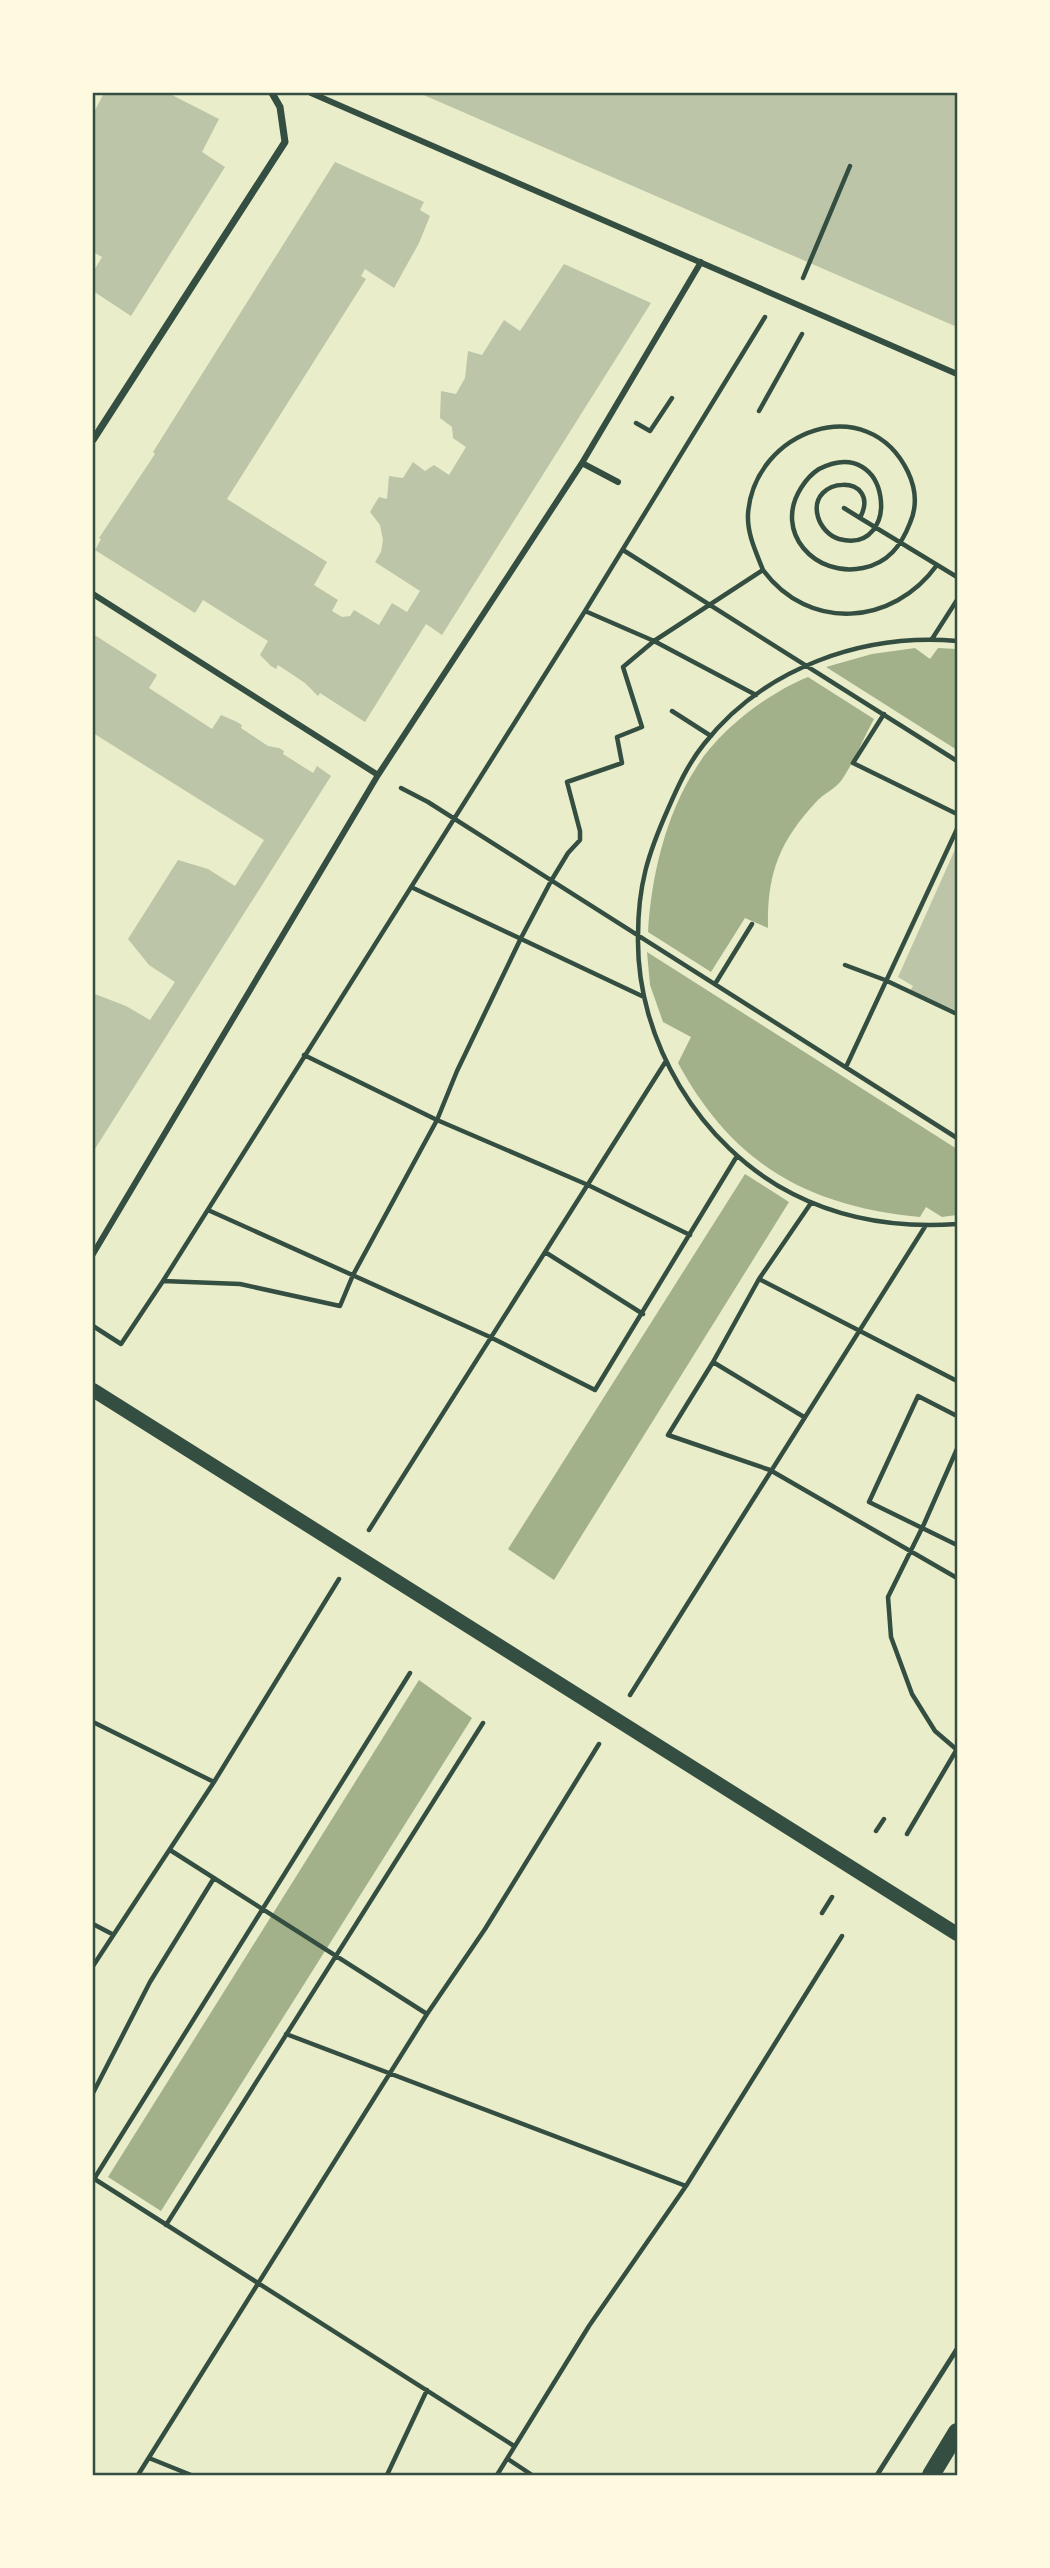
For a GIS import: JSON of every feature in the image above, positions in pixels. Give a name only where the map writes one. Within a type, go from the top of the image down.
[{"type":"main road","points":[[93,1390],[957,1934]]},
{"type":"main road","points":[[931,2475],[957,2432]]},
{"type":"street","points":[[93,440],[285,142],[280,107],[272,93]]},
{"type":"street","points":[[311,93],[957,374]]},
{"type":"street","points":[[93,1254],[378,775],[582,463],[701,262]]},
{"type":"street","points":[[582,463],[618,482]]},
{"type":"street","points":[[93,594],[378,775]]},
{"type":"lane","points":[[877,2475],[957,2349]]},
{"type":"path","points":[[793,302],[850,166]]},
{"type":"path","points":[[93,1326],[121,1343],[163,1281],[455,819],[779,296]]},
{"type":"path","points":[[759,411],[814,312]]},
{"type":"path","points":[[655,423],[672,398]]},
{"type":"path","points":[[860,517],[863,512],[863,498],[856,487],[843,484],[832,487],[822,495],[817,514],[825,531],[832,536],[850,540],[861,538],[874,527],[882,511],[880,489],[866,469],[859,465],[841,463],[820,469],[809,476],[795,498],[791,516],[803,550],[831,568],[854,570],[870,566],[892,554],[901,544],[913,516],[915,499],[911,479],[902,459],[872,433],[854,427],[824,428],[791,440],[774,454],[755,486],[748,515],[750,535],[763,570],[783,592],[800,603],[828,613],[860,614],[888,606],[911,593],[937,565]]},
{"type":"path","points":[[844,508],[957,577]]},
{"type":"path","points":[[623,550],[957,761]]},
{"type":"path","points":[[163,1281],[240,1284],[340,1306],[437,1120],[457,1071],[521,938],[568,853],[580,841],[580,831],[566,782],[622,764],[617,737],[642,727],[623,667],[654,641],[763,570]]},
{"type":"path","points":[[932,639],[957,600]]},
{"type":"path","points":[[585,611],[654,641],[756,695]]},
{"type":"path","points":[[957,641],[898,640],[842,651],[780,679],[756,695],[711,736],[690,765],[653,840],[641,891],[638,936],[644,997],[653,1030],[666,1061],[697,1112],[737,1156],[773,1182],[811,1203],[865,1220],[926,1225],[957,1224]]},
{"type":"path","points":[[672,711],[711,736]]},
{"type":"path","points":[[884,714],[853,763],[957,814]]},
{"type":"path","points":[[378,775],[455,819],[957,1138]]},
{"type":"path","points":[[846,1067],[957,830]]},
{"type":"path","points":[[411,887],[644,997]]},
{"type":"path","points":[[715,984],[752,924]]},
{"type":"path","points":[[845,965],[885,980],[957,1014]]},
{"type":"path","points":[[304,1055],[437,1120],[587,1185],[690,1235]]},
{"type":"path","points":[[382,1509],[666,1061]]},
{"type":"path","points":[[208,1210],[490,1337],[595,1390],[737,1156]]},
{"type":"path","points":[[811,1203],[759,1279],[668,1435],[770,1470],[957,1578]]},
{"type":"path","points":[[639,1679],[857,1330],[926,1225]]},
{"type":"path","points":[[545,1252],[643,1314]]},
{"type":"path","points":[[759,1279],[957,1381]]},
{"type":"path","points":[[713,1362],[804,1417]]},
{"type":"path","points":[[957,1416],[918,1396],[869,1502],[957,1545]]},
{"type":"path","points":[[907,1833],[957,1749],[934,1731],[912,1694],[891,1637],[888,1597],[957,1449]]},
{"type":"path","points":[[93,1966],[214,1782],[331,1592]]},
{"type":"path","points":[[410,1673],[93,2178],[514,2446]]},
{"type":"path","points":[[93,1722],[214,1782]]},
{"type":"path","points":[[166,2225],[483,1723]]},
{"type":"path","points":[[138,2475],[595,1751]]},
{"type":"path","points":[[876,1831],[884,1819]]},
{"type":"path","points":[[170,1850],[427,2014]]},
{"type":"path","points":[[93,2093],[150,1982],[214,1878]]},
{"type":"path","points":[[822,1913],[832,1897]]},
{"type":"path","points":[[93,1924],[112,1934]]},
{"type":"path","points":[[497,2475],[589,2326],[685,2186],[842,1936]]},
{"type":"path","points":[[286,2034],[685,2186]]},
{"type":"path","points":[[387,2475],[427,2390]]},
{"type":"path","points":[[149,2458],[191,2475]]},
{"type":"path","points":[[508,2459],[532,2475]]},
{"type":"shaded area","points":[[915,648],[930,659],[938,648],[957,649],[957,750],[826,667],[872,654]]},
{"type":"shaded area","points":[[808,677],[874,719],[841,781],[816,802],[784,845],[773,875],[768,928],[745,918],[711,972],[648,932],[657,868],[668,826],[685,786],[717,740],[761,703]]},
{"type":"shaded area","points":[[647,952],[957,1149],[957,1215],[942,1217],[926,1207],[920,1217],[842,1202],[808,1190],[777,1174],[749,1153],[723,1128],[678,1063],[691,1037],[663,1022],[650,985]]},
{"type":"shaded area","points":[[745,1174],[789,1202],[554,1580],[508,1549]]},
{"type":"shaded area","points":[[419,1680],[472,1718],[161,2211],[108,2177]]},
{"type":"building","points":[[104,93],[168,93],[219,119],[202,152],[225,167],[131,316],[93,291],[93,272],[102,257],[93,252],[93,114]]},
{"type":"building","points":[[419,93],[950,93],[957,96],[957,327]]},
{"type":"building","points":[[335,162],[424,202],[420,210],[430,216],[419,243],[394,288],[365,269],[361,276],[366,279],[227,499],[327,562],[314,585],[338,600],[332,611],[342,617],[350,616],[354,610],[379,625],[392,603],[407,612],[420,591],[375,562],[381,552],[383,540],[380,525],[370,512],[379,497],[387,499],[389,476],[403,478],[413,462],[425,471],[434,465],[449,475],[466,447],[453,438],[452,427],[440,418],[441,391],[456,394],[465,378],[468,351],[482,355],[504,320],[520,331],[564,264],[651,303],[442,635],[426,624],[365,722],[320,693],[318,696],[305,683],[278,665],[276,669],[271,666],[260,655],[268,641],[203,600],[195,613],[95,550],[101,539],[99,538],[155,454],[153,452]]},
{"type":"building","points":[[93,634],[157,675],[149,688],[212,729],[221,715],[242,725],[241,728],[268,746],[284,751],[283,754],[313,773],[317,766],[331,776],[93,1152],[95,994],[126,1006],[150,1020],[175,982],[149,965],[128,939],[178,860],[208,869],[235,886],[264,840],[93,733]]},
{"type":"building","points":[[957,845],[957,1011],[910,991],[913,986],[898,977]]}]
